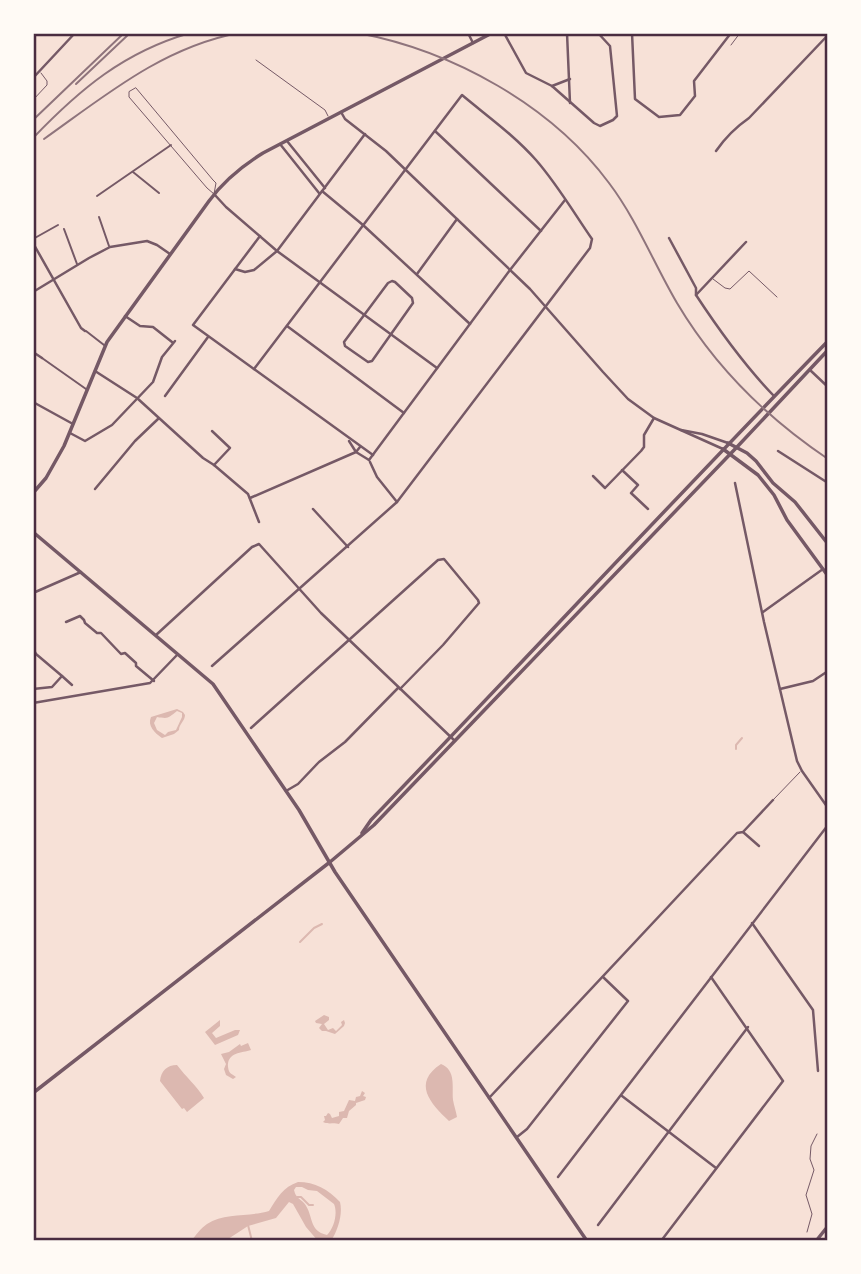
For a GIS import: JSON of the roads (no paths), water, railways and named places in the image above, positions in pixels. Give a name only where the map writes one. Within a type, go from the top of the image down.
[{"type":"street","points":[[33,78],[75,33]]},
{"type":"street","points":[[468,33],[473,43]]},
{"type":"street","points":[[33,493],[50,470],[70,433],[105,346],[214,194],[244,166],[286,140],[492,33]]},
{"type":"street","points":[[504,33],[526,73],[552,86],[600,126],[617,116],[611,46],[598,33]]},
{"type":"street","points":[[567,33],[570,103]]},
{"type":"street","points":[[632,33],[635,99],[659,117],[680,115],[695,96],[694,81],[731,33]]},
{"type":"street","points":[[716,151],[723,140],[748,118],[828,35]]},
{"type":"street","points":[[552,86],[570,79]]},
{"type":"street","points":[[212,666],[397,502],[592,244],[592,239],[534,158],[462,95],[254,369]]},
{"type":"street","points":[[341,112],[345,120],[382,147],[510,270],[546,306],[621,392],[640,409],[723,449],[758,475],[828,576]]},
{"type":"street","points":[[435,131],[541,232]]},
{"type":"street","points":[[235,269],[245,272],[254,270],[277,251],[365,134]]},
{"type":"street","points":[[286,140],[322,191],[363,225],[470,324]]},
{"type":"street","points":[[280,144],[315,189],[322,191]]},
{"type":"street","points":[[97,196],[171,145]]},
{"type":"street","points":[[132,172],[159,193]]},
{"type":"street","points":[[214,194],[277,251],[437,369]]},
{"type":"street","points":[[369,460],[565,200]]},
{"type":"street","points":[[99,217],[110,247]]},
{"type":"street","points":[[417,274],[457,219]]},
{"type":"street","points":[[58,225],[33,241],[81,328],[105,346]]},
{"type":"street","points":[[64,229],[77,265]]},
{"type":"street","points":[[260,236],[193,325],[373,455]]},
{"type":"street","points":[[669,238],[696,288],[696,295],[738,354],[779,402]]},
{"type":"street","points":[[33,292],[110,247],[147,242],[170,254]]},
{"type":"street","points":[[696,295],[746,242]]},
{"type":"street","points":[[392,281],[413,302],[369,362],[345,346],[344,342],[364,315],[392,281]]},
{"type":"street","points":[[70,433],[82,441],[112,425],[153,382],[162,357],[174,342],[153,327],[139,326],[125,316]]},
{"type":"street","points":[[287,326],[404,412]]},
{"type":"street","points":[[165,397],[208,337]]},
{"type":"street","points":[[361,835],[371,820],[450,736],[828,341]]},
{"type":"street","points":[[33,1093],[330,862],[377,822],[828,350]]},
{"type":"street","points":[[33,352],[87,390]]},
{"type":"street","points":[[809,369],[828,387]]},
{"type":"street","points":[[94,371],[138,398],[203,458],[248,494],[260,522]]},
{"type":"street","points":[[33,402],[74,424]]},
{"type":"street","points":[[95,489],[158,418]]},
{"type":"street","points":[[593,476],[605,488],[644,447],[644,435],[654,418]]},
{"type":"street","points":[[678,429],[729,443],[747,453],[773,483],[795,502],[828,544]]},
{"type":"street","points":[[212,431],[230,448],[215,465]]},
{"type":"street","points":[[342,433],[356,452],[369,460],[377,477],[397,502]]},
{"type":"street","points":[[250,498],[356,452],[360,446]]},
{"type":"street","points":[[778,451],[828,483]]},
{"type":"street","points":[[622,470],[638,485],[631,493],[648,509]]},
{"type":"street","points":[[735,482],[797,761],[828,808]]},
{"type":"street","points":[[313,509],[348,547]]},
{"type":"street","points":[[33,532],[212,684],[587,1241]]},
{"type":"street","points":[[156,635],[243,555],[259,544],[349,640],[455,741]]},
{"type":"street","points":[[624,554],[630,559]]},
{"type":"street","points":[[251,728],[441,559],[447,562],[478,600],[479,603],[446,642],[341,746],[319,762],[298,784],[286,791]]},
{"type":"street","points":[[762,613],[823,569]]},
{"type":"street","points":[[33,593],[81,572]]},
{"type":"street","points":[[66,622],[80,616],[154,681]]},
{"type":"street","points":[[33,649],[72,685]]},
{"type":"street","points":[[33,703],[144,685],[154,681],[178,653]]},
{"type":"street","points":[[530,653],[535,658]]},
{"type":"street","points":[[518,666],[523,671]]},
{"type":"street","points":[[780,689],[813,681],[828,671]]},
{"type":"street","points":[[33,689],[52,687],[61,676]]},
{"type":"street","points":[[489,1098],[737,833],[743,832],[773,800]]},
{"type":"street","points":[[558,1177],[828,825]]},
{"type":"street","points":[[743,832],[759,846]]},
{"type":"street","points":[[752,923],[813,1010],[818,1072]]},
{"type":"street","points":[[517,1137],[527,1129],[628,1001],[603,977]]},
{"type":"street","points":[[661,1241],[783,1081],[711,977]]},
{"type":"street","points":[[598,1225],[748,1027]]},
{"type":"street","points":[[622,1096],[716,1168]]},
{"type":"street","points":[[816,1241],[828,1226]]},
{"type":"lane","points":[[731,45],[740,33]]},
{"type":"lane","points":[[256,60],[326,110],[330,118]]},
{"type":"lane","points":[[33,100],[44,89],[47,81],[39,72]]},
{"type":"lane","points":[[138,90],[216,183],[214,194],[129,96],[129,92],[138,90]]},
{"type":"lane","points":[[712,277],[730,289],[749,271],[777,297]]},
{"type":"lane","points":[[773,800],[802,771]]},
{"type":"lane","points":[[807,1232],[812,1214],[806,1195],[814,1170],[810,1158],[811,1146],[817,1134]]},
{"type":"waterway","points":[[736,749],[742,738]]},
{"type":"waterway","points":[[300,942],[322,924]]},
{"type":"waterway","points":[[297,1197],[313,1205]]},
{"type":"waterway","points":[[248,1225],[252,1241]]},
{"type":"tram line","points":[[76,84],[130,33]]},
{"type":"tram line","points":[[33,138],[104,74],[144,51],[190,33]]},
{"type":"tram line","points":[[44,139],[136,75],[184,50],[238,33]]},
{"type":"tram line","points":[[358,33],[394,41],[464,68],[529,106],[559,129],[585,155],[619,197],[677,303],[725,370],[763,408],[828,459]]},
{"type":"railway","points":[[33,120],[124,33]]}]
